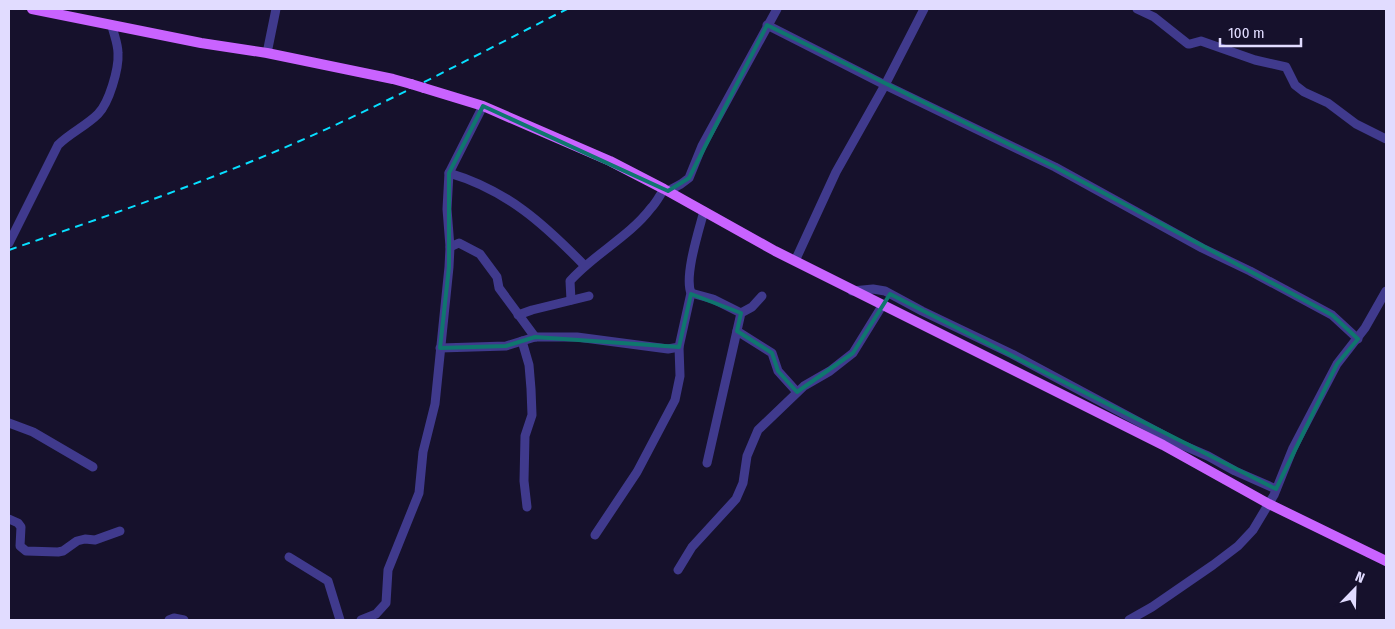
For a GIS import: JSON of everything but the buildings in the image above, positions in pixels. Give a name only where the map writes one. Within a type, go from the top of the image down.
[{"type":"main road","points":[[32,9],[202,44],[267,53],[393,78],[483,106],[610,161],[666,190],[775,252],[1163,445],[1269,504],[1386,561]]},
{"type":"street","points":[[267,53],[276,9]]},
{"type":"street","points":[[572,300],[570,281],[585,266],[634,226],[666,190],[681,184],[689,178],[702,146],[776,9]]},
{"type":"street","points":[[796,261],[836,172],[885,86],[924,9]]},
{"type":"street","points":[[1137,9],[1154,17],[1190,44],[1201,41],[1255,60],[1286,66],[1296,85],[1304,92],[1328,103],[1356,124],[1386,139]]},
{"type":"street","points":[[768,25],[885,86],[1056,167],[1202,248],[1266,279],[1332,315],[1358,339]]},
{"type":"street","points":[[10,239],[58,145],[67,136],[98,114],[108,100],[117,66],[118,52],[112,26]]},
{"type":"street","points":[[361,620],[376,614],[386,603],[388,570],[419,492],[423,452],[435,404],[450,247],[446,209],[449,173],[483,106]]},
{"type":"street","points":[[449,173],[490,188],[515,204],[542,223],[585,266]]},
{"type":"street","points":[[595,535],[637,472],[675,400],[680,376],[679,347],[691,293],[688,287],[689,277],[695,243],[704,211]]},
{"type":"street","points":[[450,247],[459,243],[480,254],[496,277],[499,288],[535,336]]},
{"type":"street","points":[[852,291],[873,289],[886,291],[922,311],[1012,354],[1180,444],[1276,489]]},
{"type":"street","points":[[1129,620],[1238,546],[1253,530],[1269,504],[1293,448],[1337,364],[1358,339],[1386,291]]},
{"type":"street","points":[[691,293],[713,299],[741,313]]},
{"type":"street","points":[[518,315],[589,296]]},
{"type":"street","points":[[707,463],[741,313],[752,307],[762,296]]},
{"type":"street","points":[[678,570],[692,546],[736,499],[743,482],[747,456],[758,430],[797,392],[830,371],[853,353],[882,306]]},
{"type":"street","points":[[737,331],[772,353],[778,371],[797,392]]},
{"type":"street","points":[[440,348],[506,346],[535,336],[577,337],[668,348],[679,347]]},
{"type":"street","points":[[522,341],[528,365],[532,415],[525,436],[524,481],[527,508]]},
{"type":"street","points":[[9,423],[33,432],[93,467]]},
{"type":"street","points":[[9,519],[18,523],[20,527],[20,546],[26,550],[63,551],[77,541],[85,539],[95,540],[120,531]]},
{"type":"street","points":[[289,557],[328,581],[340,620]]},
{"type":"street","points":[[169,620],[174,618],[184,620]]},
{"type":"highlighted area","points":[[767,25],[1055,167],[1332,315],[1358,339],[1337,364],[1276,489],[890,294],[853,353],[797,392],[778,371],[772,353],[737,331],[741,313],[691,294],[679,347],[535,337],[506,346],[440,348],[449,267],[449,173],[483,106],[668,191],[689,178]]},
{"type":"railway","points":[[9,250],[160,197],[291,145],[410,89],[567,9]]}]
